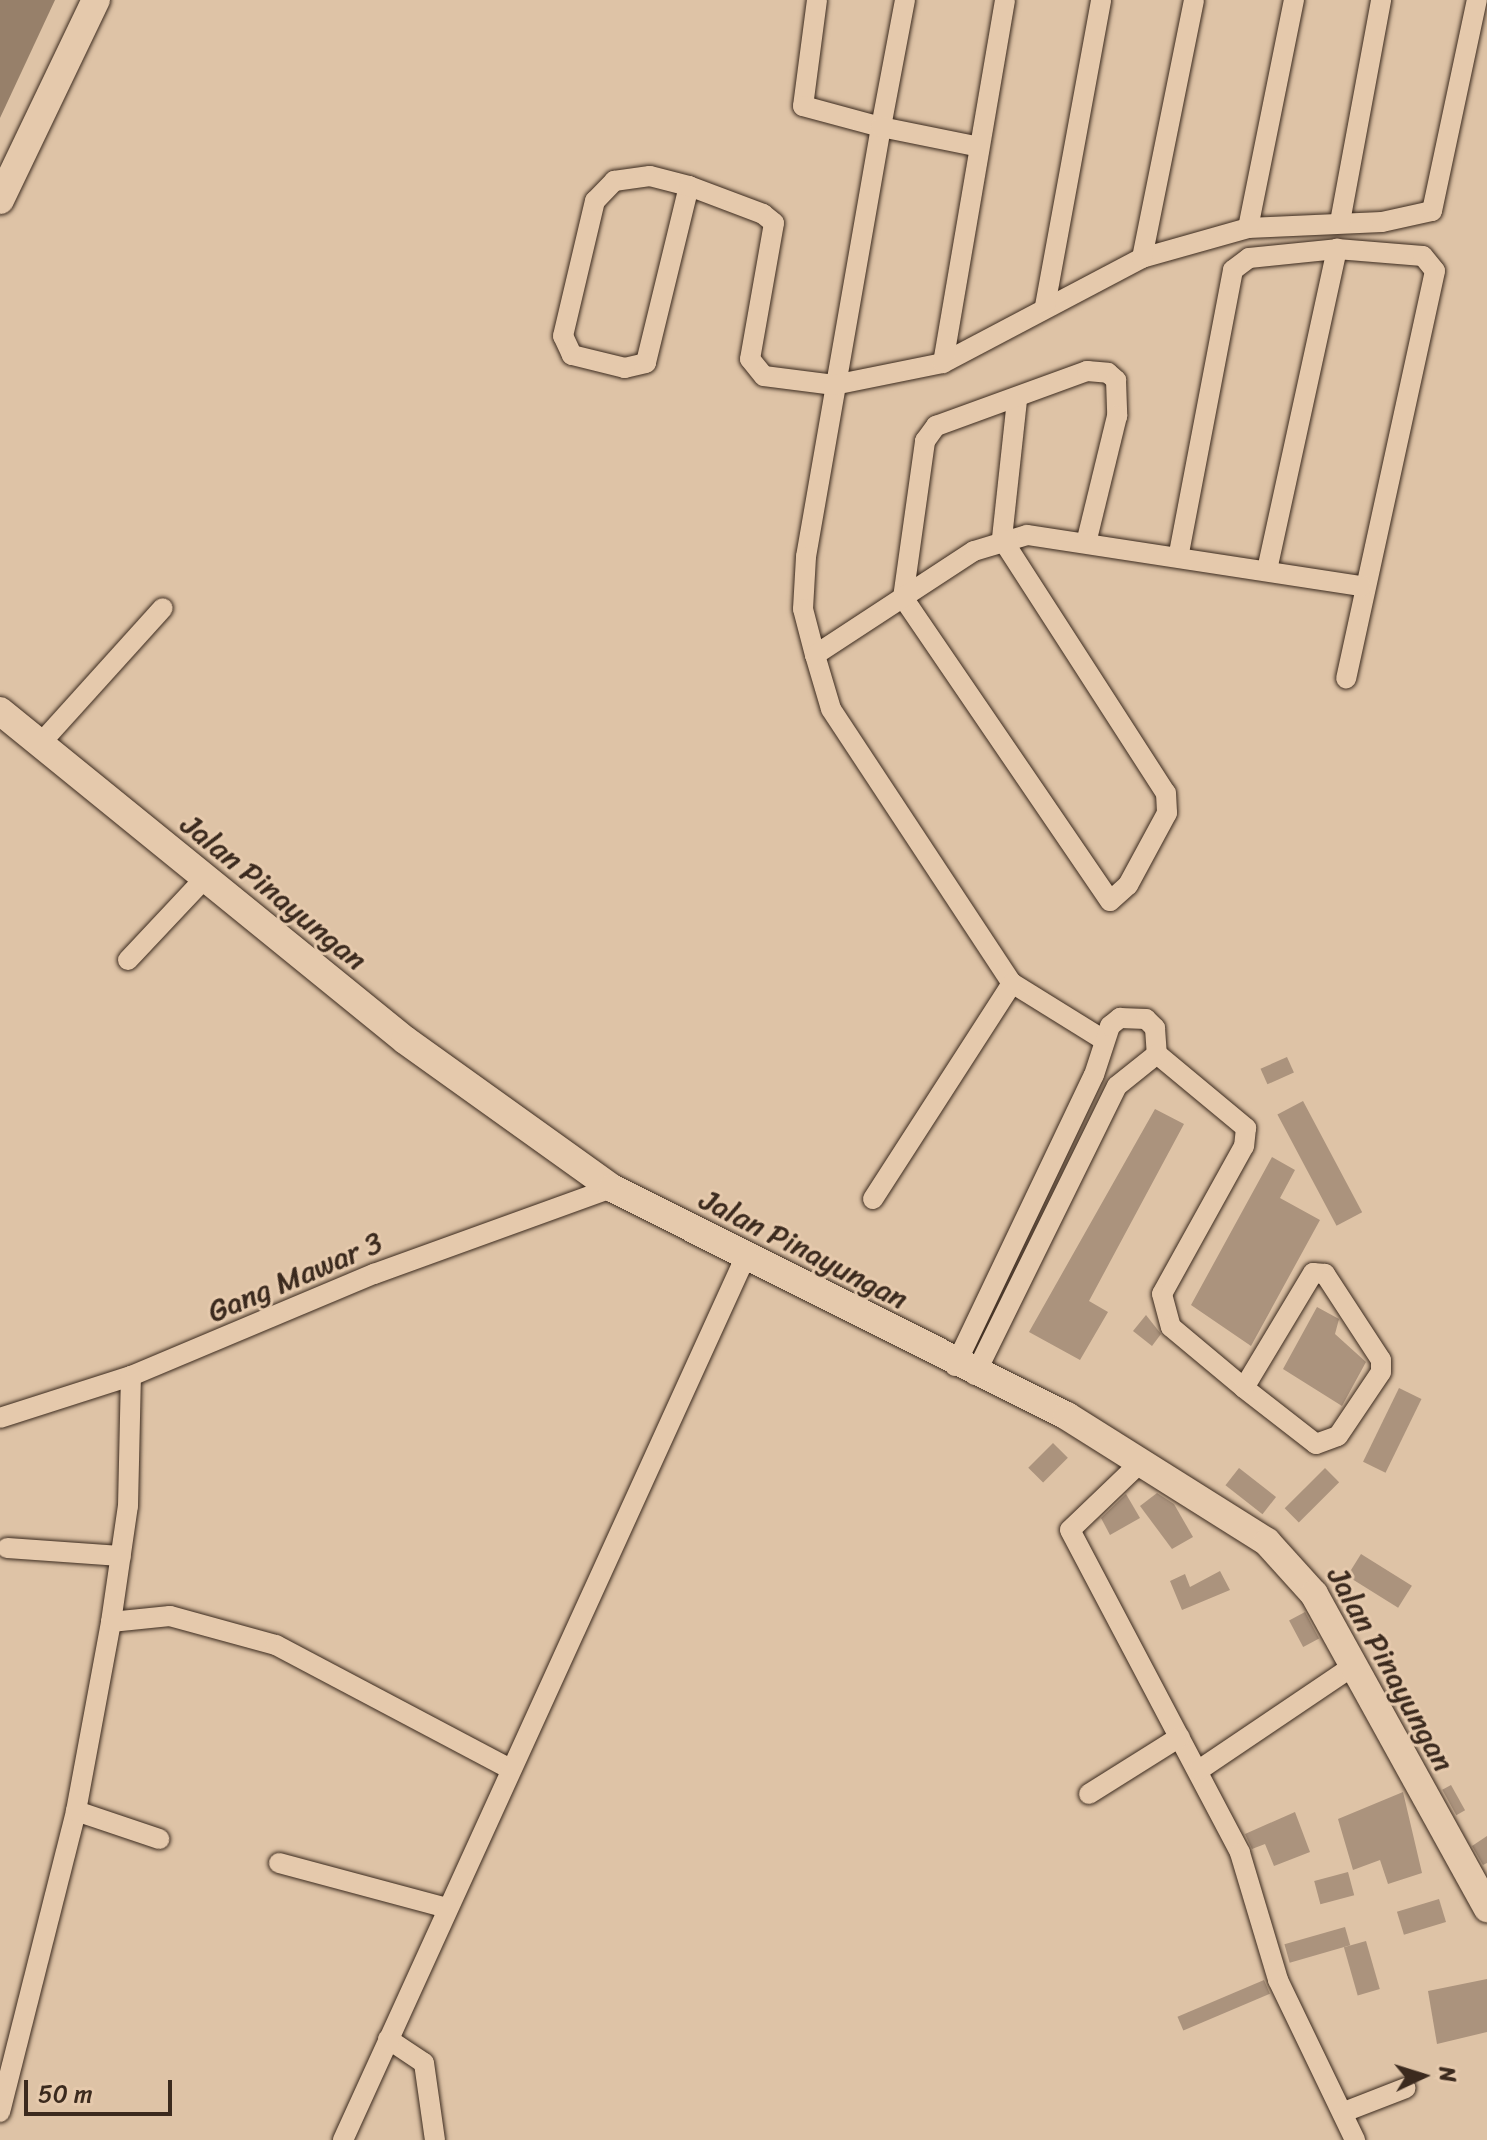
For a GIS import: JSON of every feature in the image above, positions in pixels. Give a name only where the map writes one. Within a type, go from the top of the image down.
[{"type":"main road","points":[[0,200],[96,0]]},
{"type":"main road","name":"Jalan Pinayungan","points":[[0,711],[203,880],[405,1040],[612,1188],[965,1370],[1067,1416],[1213,1504],[1295,1569],[1487,1908]]},
{"type":"street","points":[[817,0],[803,106],[881,127],[975,146]]},
{"type":"street","points":[[905,0],[834,385],[806,557],[803,609],[831,709],[1012,983],[1104,1040]]},
{"type":"street","points":[[943,363],[975,146],[1005,0]]},
{"type":"street","points":[[1045,306],[1101,0]]},
{"type":"street","points":[[1142,258],[1194,0]]},
{"type":"street","points":[[1248,228],[1294,0]]},
{"type":"street","points":[[1340,222],[1381,0]]},
{"type":"street","points":[[689,186],[646,363],[625,368],[572,355],[563,336],[595,201],[629,176],[689,186],[774,223],[753,370],[834,385],[943,363],[1045,306],[1142,258],[1248,228],[1340,222],[1432,211],[1477,0]]},
{"type":"street","points":[[1267,570],[1337,249]]},
{"type":"street","points":[[1179,553],[1233,270],[1249,258],[1337,249],[1423,256],[1435,271],[1361,586],[1346,678]]},
{"type":"street","points":[[1017,400],[1002,539],[1166,793],[1167,813],[1119,897],[1100,896],[903,598],[925,441],[936,426],[1017,400],[1087,371],[1116,380],[1117,416],[1087,539]]},
{"type":"street","points":[[815,655],[1002,539],[1087,539],[1361,586]]},
{"type":"street","points":[[40,744],[163,608]]},
{"type":"street","points":[[128,960],[203,880]]},
{"type":"street","points":[[873,1199],[1012,983]]},
{"type":"street","points":[[965,1370],[1088,1088],[1110,1026],[1133,1016],[1155,1028],[1157,1054],[1246,1128],[1244,1146],[1162,1294],[1171,1327],[1244,1388],[1316,1444],[1328,1445],[1381,1372],[1381,1360],[1325,1274],[1313,1273],[1244,1388]]},
{"type":"street","points":[[965,1370],[1109,1099],[1157,1054]]},
{"type":"street","points":[[1088,1088],[1109,1099]]},
{"type":"street","name":"Gang Mawar 3","points":[[0,1418],[131,1376],[374,1274],[612,1188]]},
{"type":"street","points":[[343,2140],[745,1258]]},
{"type":"street","points":[[0,2112],[76,1811],[111,1622],[121,1556],[131,1376]]},
{"type":"street","points":[[1141,1462],[1070,1530],[1199,1770],[1254,1889],[1286,1999],[1344,2112],[1355,2140]]},
{"type":"street","points":[[7,1548],[121,1556]]},
{"type":"street","points":[[111,1622],[170,1616],[276,1645],[510,1769]]},
{"type":"street","points":[[1199,1770],[1350,1668]]},
{"type":"street","points":[[1089,1794],[1180,1737]]},
{"type":"street","points":[[76,1811],[159,1839]]},
{"type":"street","points":[[279,1863],[447,1908]]},
{"type":"street","points":[[388,2039],[424,2063],[435,2140]]},
{"type":"street","points":[[1344,2112],[1406,2088]]},
{"type":"shaded area","points":[[0,0],[55,0],[0,118]]},
{"type":"building","points":[[1287,1057],[1294,1073],[1267,1084],[1261,1069]]},
{"type":"building","points":[[1303,1101],[1362,1212],[1337,1226],[1277,1115]]},
{"type":"building","points":[[1155,1109],[1184,1124],[1089,1301],[1108,1312],[1080,1360],[1029,1332]]},
{"type":"building","points":[[1272,1157],[1295,1170],[1280,1198],[1320,1220],[1251,1346],[1191,1305]]},
{"type":"building","points":[[1317,1307],[1339,1319],[1335,1334],[1366,1362],[1342,1406],[1283,1369]]},
{"type":"building","points":[[1146,1315],[1161,1334],[1152,1346],[1133,1331]]},
{"type":"building","points":[[1399,1388],[1421,1399],[1386,1473],[1363,1462]]},
{"type":"building","points":[[1053,1443],[1068,1458],[1043,1483],[1028,1468]]},
{"type":"building","points":[[1239,1468],[1276,1497],[1262,1514],[1225,1485]]},
{"type":"building","points":[[1325,1468],[1339,1482],[1299,1522],[1285,1508]]},
{"type":"building","points":[[1157,1493],[1174,1504],[1193,1537],[1172,1549],[1140,1506]]},
{"type":"building","points":[[1126,1494],[1140,1518],[1110,1535],[1101,1518]]},
{"type":"building","points":[[1361,1554],[1412,1586],[1398,1608],[1347,1576]]},
{"type":"building","points":[[1220,1571],[1230,1590],[1182,1610],[1170,1581],[1185,1574],[1190,1587]]},
{"type":"building","points":[[1305,1612],[1319,1638],[1303,1647],[1289,1620]]},
{"type":"building","points":[[1451,1785],[1465,1810],[1456,1815],[1442,1790]]},
{"type":"building","points":[[1403,1792],[1422,1873],[1388,1884],[1380,1860],[1353,1870],[1338,1819]]},
{"type":"building","points":[[1295,1812],[1310,1852],[1274,1866],[1265,1844],[1252,1849],[1245,1834]]},
{"type":"building","points":[[1487,1836],[1487,1863],[1483,1865],[1472,1846]]},
{"type":"building","points":[[1348,1872],[1354,1895],[1320,1904],[1314,1881]]},
{"type":"building","points":[[1439,1899],[1446,1922],[1404,1935],[1397,1912]]},
{"type":"building","points":[[1345,1927],[1350,1945],[1290,1963],[1284,1944]]},
{"type":"building","points":[[1366,1941],[1380,1989],[1358,1995],[1344,1947]]},
{"type":"building","points":[[1487,1979],[1487,2032],[1437,2044],[1428,1991]]},
{"type":"building","points":[[1264,1980],[1270,1994],[1183,2031],[1177,2017]]}]
